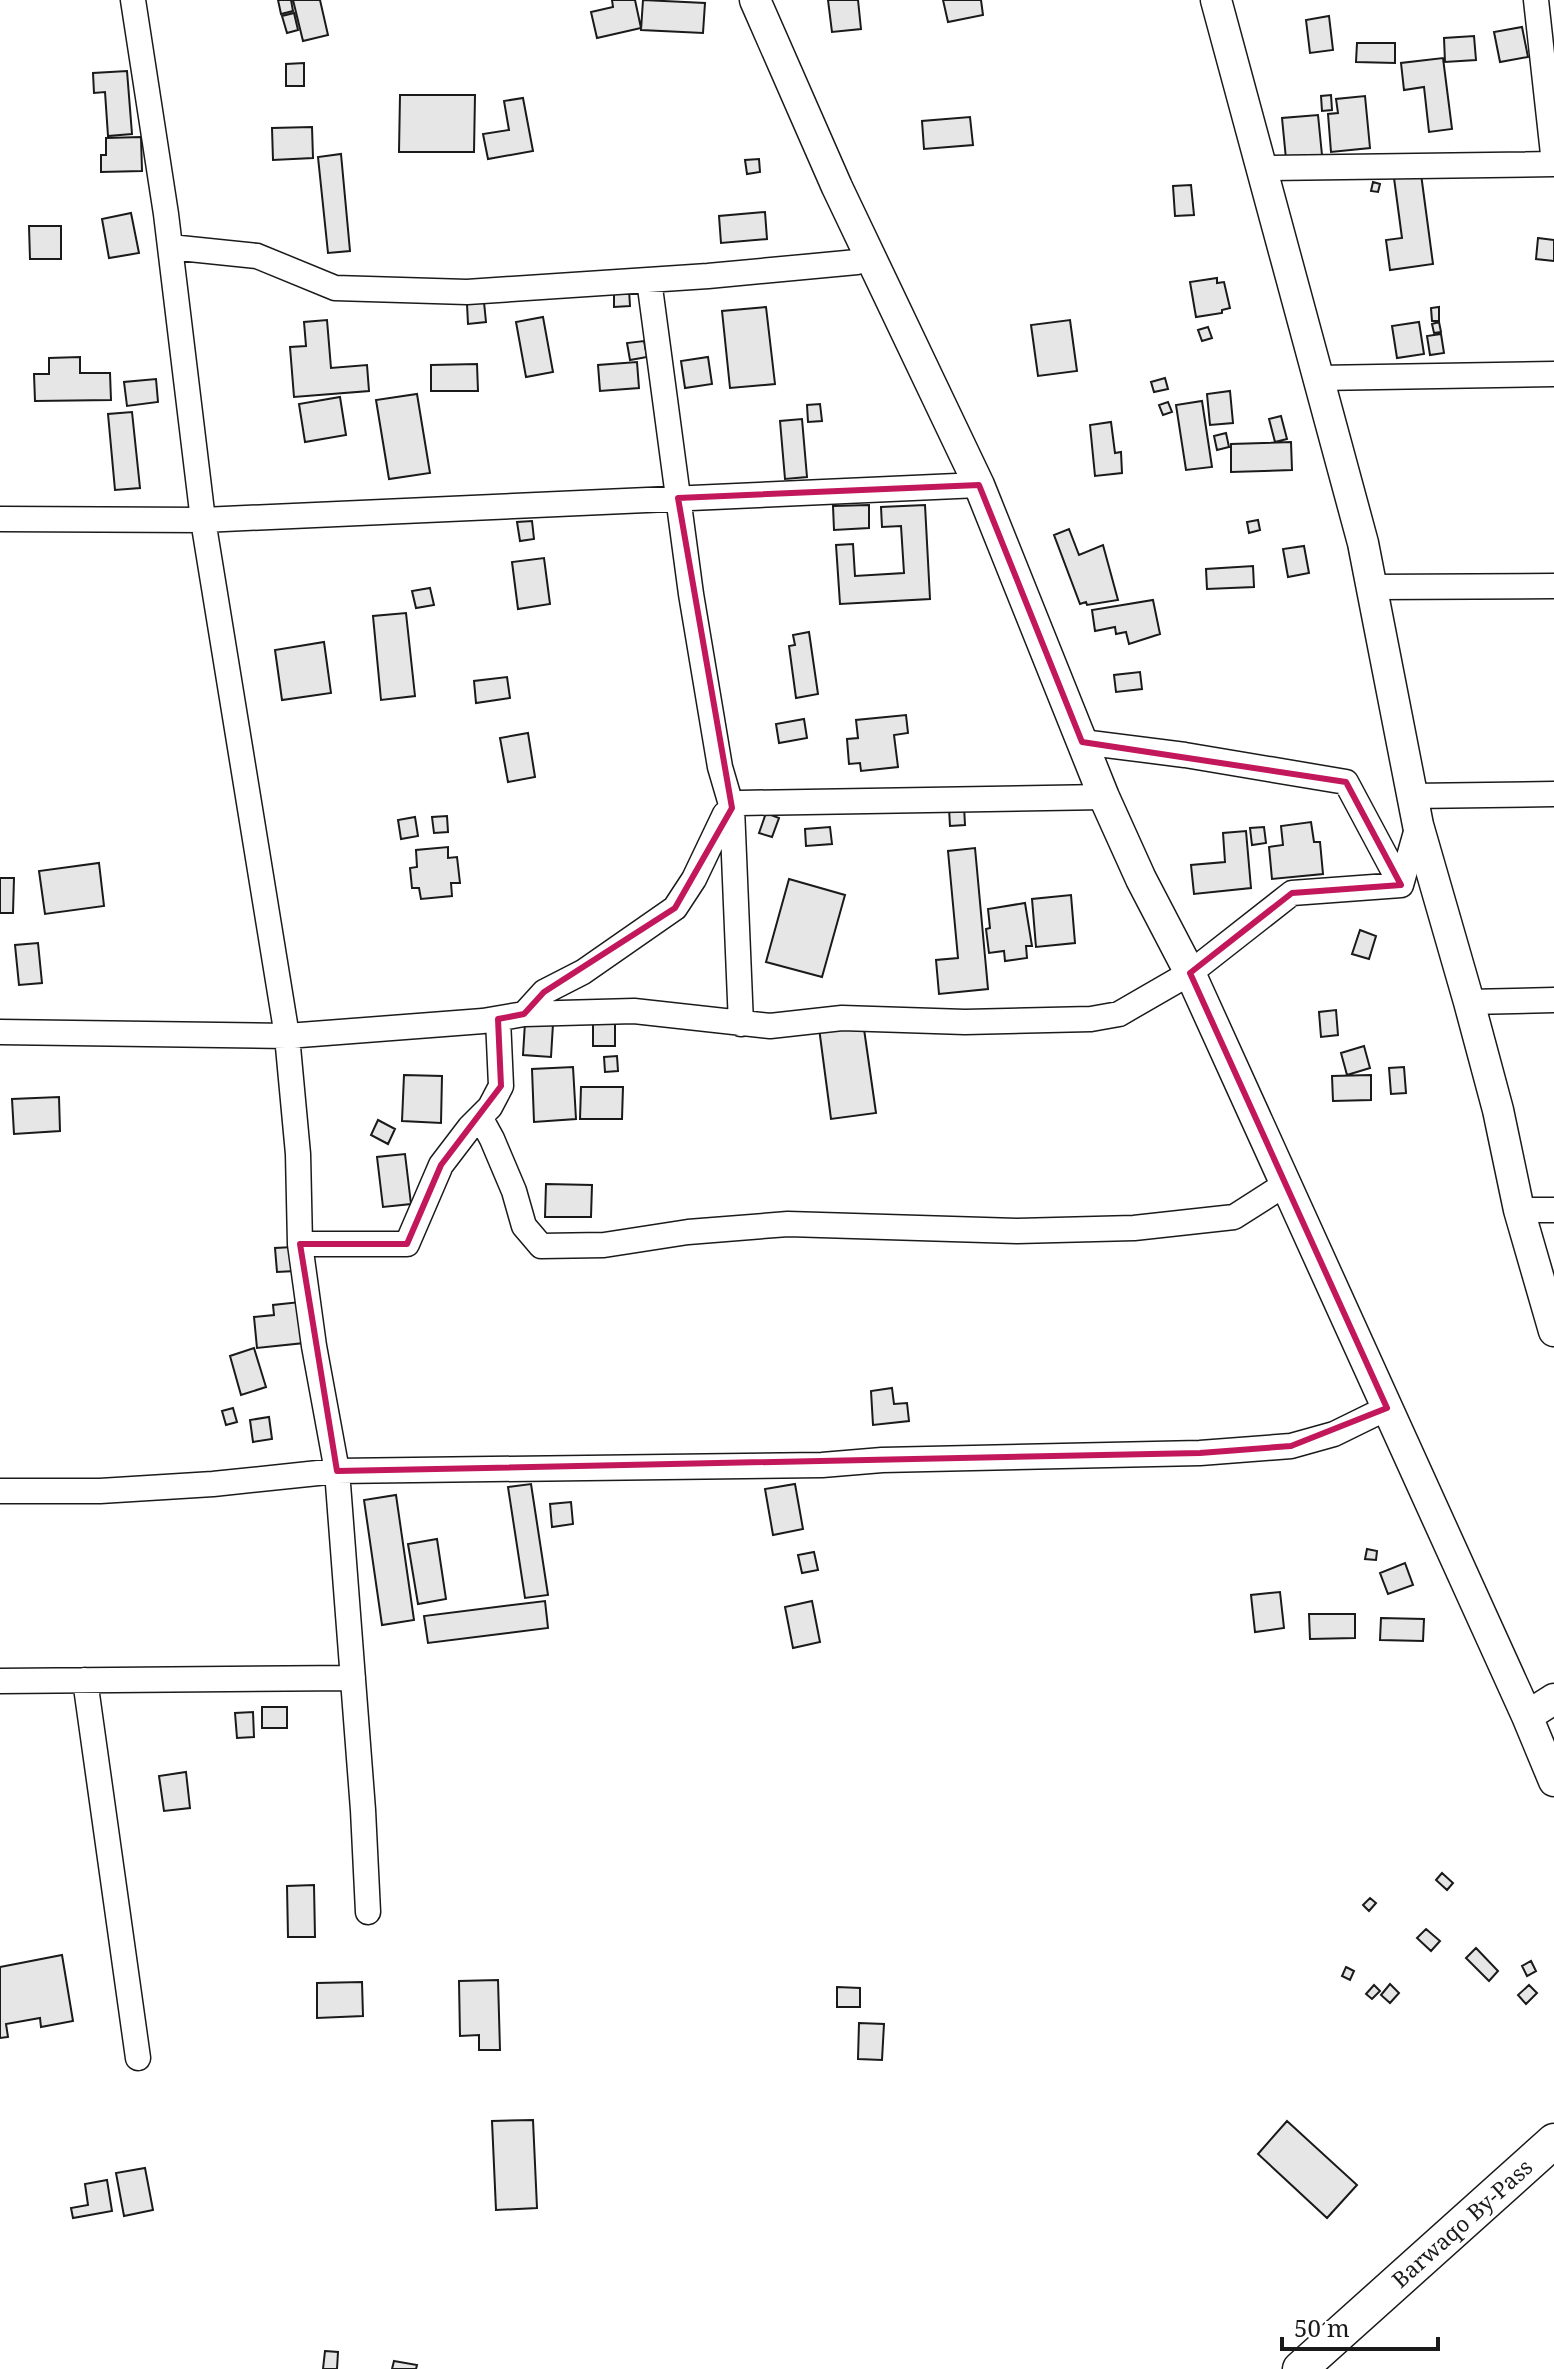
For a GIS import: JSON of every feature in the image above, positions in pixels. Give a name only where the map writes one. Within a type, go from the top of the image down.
[{"type":"highway","name":"Barwaqo By-Pass","points":[[1300,2369],[1554,2141]]},
{"type":"main road","points":[[755,0],[870,255],[979,485],[1104,797],[1141,879],[1190,973],[1554,1781]]},
{"type":"main road","points":[[1216,0],[1363,543],[1415,810],[1498,1110],[1519,1210],[1554,1331]]},
{"type":"main road","points":[[1527,1716],[1554,1699]]},
{"type":"street","points":[[133,0],[170,247],[203,520],[287,1036],[298,1154],[300,1244],[314,1346],[337,1471],[368,1912]]},
{"type":"street","points":[[1263,168],[1554,164],[1536,0]]},
{"type":"street","points":[[170,247],[257,256],[335,288],[467,292],[857,262],[870,255]]},
{"type":"street","points":[[649,280],[678,498],[720,767],[732,808],[741,1024]]},
{"type":"street","points":[[1319,378],[1554,374]]},
{"type":"street","points":[[0,519],[203,520],[979,485]]},
{"type":"street","points":[[1371,587],[1554,586]]},
{"type":"street","points":[[1082,742],[1185,755],[1346,782],[1401,885]]},
{"type":"street","points":[[1401,885],[1415,810],[1554,794]]},
{"type":"street","points":[[524,1014],[544,992],[615,952],[675,908],[694,879],[725,814],[741,803],[1104,797]]},
{"type":"street","points":[[0,1032],[287,1036],[498,1019],[524,1014],[634,1011],[770,1026],[842,1018],[965,1022],[1091,1019],[1119,1014],[1190,973],[1292,893],[1401,885]]},
{"type":"street","points":[[1469,1002],[1554,1000]]},
{"type":"street","points":[[300,1244],[407,1244],[441,1165],[490,1107],[501,1086],[498,1019]]},
{"type":"street","points":[[480,1117],[514,1191],[524,1226],[541,1246],[604,1245],[688,1232],[788,1224],[1017,1231],[1134,1228],[1234,1217],[1284,1185]]},
{"type":"street","points":[[1519,1210],[1554,1210]]},
{"type":"street","points":[[0,1491],[100,1491],[213,1484],[337,1471],[822,1465],[882,1460],[1200,1453],[1291,1446],[1334,1434],[1387,1408]]},
{"type":"street","points":[[0,1681],[353,1678]]},
{"type":"street","points":[[85,1680],[138,2058]]},
{"type":"highlighted area","points":[[979,485],[1082,742],[1346,782],[1401,885],[1292,893],[1190,973],[1387,1408],[1291,1446],[1200,1453],[337,1471],[300,1244],[407,1244],[441,1165],[501,1086],[498,1019],[524,1014],[544,992],[675,908],[732,808],[678,498]]},
{"type":"building","points":[[278,0],[291,0],[293,11],[281,14]]},
{"type":"building","points":[[293,0],[320,0],[328,35],[303,41]]},
{"type":"building","points":[[612,0],[635,0],[641,28],[597,38],[591,12],[613,7]]},
{"type":"building","points":[[643,0],[705,3],[703,33],[641,30]]},
{"type":"building","points":[[828,0],[858,0],[861,29],[832,32]]},
{"type":"building","points":[[943,0],[981,0],[983,15],[948,22]]},
{"type":"building","points":[[294,13],[298,30],[287,33],[282,16]]},
{"type":"building","points":[[1329,16],[1333,50],[1310,53],[1306,20]]},
{"type":"building","points":[[1522,27],[1528,57],[1500,62],[1494,32]]},
{"type":"building","points":[[1474,36],[1476,60],[1445,62],[1444,38]]},
{"type":"building","points":[[1357,43],[1395,43],[1395,63],[1356,62]]},
{"type":"building","points":[[1443,58],[1452,129],[1429,132],[1424,87],[1404,90],[1401,63]]},
{"type":"building","points":[[304,63],[304,86],[286,86],[286,64]]},
{"type":"building","points":[[127,71],[132,134],[108,136],[105,92],[94,93],[93,73]]},
{"type":"building","points":[[400,95],[475,95],[474,152],[399,152]]},
{"type":"building","points":[[1331,95],[1332,110],[1322,111],[1321,96]]},
{"type":"building","points":[[1365,96],[1370,148],[1331,152],[1328,114],[1338,113],[1336,99]]},
{"type":"building","points":[[523,98],[533,151],[488,159],[483,134],[509,130],[504,101]]},
{"type":"building","points":[[1318,115],[1322,155],[1286,159],[1282,118]]},
{"type":"building","points":[[970,117],[973,145],[924,149],[922,121]]},
{"type":"building","points":[[312,127],[313,158],[273,160],[272,128]]},
{"type":"building","points":[[141,137],[142,171],[101,172],[101,155],[106,155],[106,138]]},
{"type":"building","points":[[341,154],[350,251],[328,253],[318,157]]},
{"type":"building","points":[[759,159],[760,172],[747,174],[745,160]]},
{"type":"building","points":[[1421,174],[1433,264],[1390,270],[1386,240],[1402,238],[1394,178]]},
{"type":"building","points":[[1373,182],[1380,184],[1378,192],[1371,191]]},
{"type":"building","points":[[1191,185],[1194,215],[1175,216],[1173,186]]},
{"type":"building","points":[[765,212],[767,239],[721,243],[719,216]]},
{"type":"building","points":[[131,213],[139,253],[109,258],[102,219]]},
{"type":"building","points":[[29,226],[61,226],[61,259],[30,259]]},
{"type":"building","points":[[1538,238],[1554,240],[1554,261],[1536,259]]},
{"type":"building","points":[[1217,278],[1217,283],[1224,282],[1230,308],[1222,310],[1222,313],[1196,317],[1190,282]]},
{"type":"building","points":[[614,289],[629,289],[630,306],[614,307]]},
{"type":"building","points":[[484,302],[486,322],[468,324],[467,304]]},
{"type":"building","points":[[766,307],[775,384],[730,388],[722,311]]},
{"type":"building","points":[[1439,307],[1439,321],[1432,321],[1431,308]]},
{"type":"building","points":[[543,317],[553,372],[526,377],[516,322]]},
{"type":"building","points":[[327,320],[331,368],[367,365],[369,391],[294,397],[290,347],[306,346],[304,322]]},
{"type":"building","points":[[1070,320],[1077,371],[1038,376],[1031,325]]},
{"type":"building","points":[[1419,322],[1424,354],[1397,358],[1392,326]]},
{"type":"building","points":[[1439,322],[1441,332],[1434,333],[1432,324]]},
{"type":"building","points":[[1208,327],[1212,338],[1202,341],[1198,330]]},
{"type":"building","points":[[1441,334],[1444,353],[1430,355],[1427,336]]},
{"type":"building","points":[[644,341],[647,357],[630,360],[627,343]]},
{"type":"building","points":[[80,357],[80,373],[110,373],[111,400],[35,401],[34,374],[49,374],[49,358]]},
{"type":"building","points":[[708,357],[712,384],[685,388],[681,361]]},
{"type":"building","points":[[637,362],[639,388],[600,391],[598,365]]},
{"type":"building","points":[[477,364],[478,391],[431,391],[431,365]]},
{"type":"building","points":[[1165,378],[1168,389],[1154,392],[1151,382]]},
{"type":"building","points":[[156,379],[158,402],[127,406],[124,382]]},
{"type":"building","points":[[1230,391],[1233,423],[1210,425],[1207,394]]},
{"type":"building","points":[[417,394],[430,473],[389,479],[376,400]]},
{"type":"building","points":[[340,397],[346,435],[305,442],[299,404]]},
{"type":"building","points":[[1202,401],[1212,467],[1186,470],[1176,405]]},
{"type":"building","points":[[1168,402],[1172,412],[1163,415],[1159,405]]},
{"type":"building","points":[[820,404],[822,421],[808,422],[807,405]]},
{"type":"building","points":[[132,412],[140,488],[115,490],[108,414]]},
{"type":"building","points":[[1281,416],[1287,439],[1275,442],[1269,419]]},
{"type":"building","points":[[802,419],[807,477],[785,479],[780,421]]},
{"type":"building","points":[[1111,422],[1115,453],[1121,452],[1122,473],[1095,476],[1090,425]]},
{"type":"building","points":[[1226,433],[1229,447],[1217,450],[1214,436]]},
{"type":"building","points":[[1291,442],[1292,470],[1231,472],[1231,444]]},
{"type":"building","points":[[869,505],[869,528],[834,530],[833,506]]},
{"type":"building","points":[[925,505],[930,599],[840,604],[836,545],[853,544],[855,576],[904,573],[901,526],[882,527],[881,507]]},
{"type":"building","points":[[1258,520],[1260,530],[1249,533],[1247,522]]},
{"type":"building","points":[[532,521],[534,539],[520,541],[517,522]]},
{"type":"building","points":[[1069,529],[1079,555],[1103,545],[1118,600],[1080,604],[1054,535]]},
{"type":"building","points":[[1304,546],[1309,573],[1288,577],[1283,549]]},
{"type":"building","points":[[544,558],[550,604],[518,609],[512,562]]},
{"type":"building","points":[[1253,566],[1254,587],[1207,589],[1206,569]]},
{"type":"building","points":[[430,588],[434,605],[416,608],[412,591]]},
{"type":"building","points":[[1153,600],[1160,634],[1129,644],[1126,632],[1116,634],[1115,627],[1095,631],[1092,610]]},
{"type":"building","points":[[406,613],[415,696],[381,700],[373,616]]},
{"type":"building","points":[[809,632],[818,694],[796,698],[789,646],[795,645],[793,635]]},
{"type":"building","points":[[324,642],[331,693],[282,700],[275,650]]},
{"type":"building","points":[[1140,672],[1142,689],[1116,692],[1114,675]]},
{"type":"building","points":[[507,677],[510,698],[476,703],[474,681]]},
{"type":"building","points":[[906,715],[908,733],[894,735],[898,767],[861,771],[860,763],[849,764],[847,739],[858,738],[856,720]]},
{"type":"building","points":[[804,719],[807,738],[779,743],[776,724]]},
{"type":"building","points":[[528,733],[535,777],[508,782],[500,738]]},
{"type":"building","points":[[964,806],[965,825],[950,826],[949,808]]},
{"type":"building","points":[[766,813],[779,818],[772,837],[759,833]]},
{"type":"building","points":[[447,816],[448,832],[434,833],[432,817]]},
{"type":"building","points":[[415,817],[418,836],[401,839],[398,820]]},
{"type":"building","points":[[1311,822],[1314,842],[1320,842],[1323,874],[1272,879],[1269,847],[1283,845],[1281,826]]},
{"type":"building","points":[[830,827],[832,844],[806,846],[805,829]]},
{"type":"building","points":[[1264,827],[1266,843],[1252,845],[1250,828]]},
{"type":"building","points":[[1246,831],[1251,888],[1194,894],[1191,865],[1225,862],[1223,833]]},
{"type":"building","points":[[448,847],[448,858],[457,857],[460,883],[451,883],[452,896],[421,899],[419,888],[412,888],[410,868],[417,867],[416,850]]},
{"type":"building","points":[[975,848],[988,989],[939,994],[936,960],[958,958],[948,851]]},
{"type":"building","points":[[99,863],[104,906],[45,914],[39,871]]},
{"type":"building","points":[[0,878],[14,878],[13,913],[0,913]]},
{"type":"building","points":[[789,879],[845,895],[822,977],[766,962]]},
{"type":"building","points":[[1071,895],[1075,943],[1036,947],[1032,899]]},
{"type":"building","points":[[1025,903],[1032,946],[1026,946],[1027,958],[1005,961],[1004,951],[989,953],[986,929],[990,928],[988,909]]},
{"type":"building","points":[[1360,930],[1376,936],[1369,959],[1352,954]]},
{"type":"building","points":[[38,943],[42,983],[19,985],[15,945]]},
{"type":"building","points":[[1336,1010],[1338,1035],[1321,1037],[1319,1012]]},
{"type":"building","points":[[525,1022],[553,1024],[551,1057],[523,1055]]},
{"type":"building","points":[[615,1022],[615,1046],[593,1046],[593,1023]]},
{"type":"building","points":[[863,1022],[876,1113],[831,1119],[819,1028]]},
{"type":"building","points":[[1364,1046],[1370,1068],[1347,1075],[1341,1053]]},
{"type":"building","points":[[617,1056],[618,1071],[605,1072],[604,1057]]},
{"type":"building","points":[[573,1067],[576,1119],[534,1122],[532,1069]]},
{"type":"building","points":[[1404,1067],[1406,1093],[1391,1094],[1389,1068]]},
{"type":"building","points":[[404,1075],[442,1076],[441,1123],[402,1121]]},
{"type":"building","points":[[1371,1075],[1371,1100],[1333,1101],[1332,1076]]},
{"type":"building","points":[[581,1087],[623,1087],[622,1119],[580,1119]]},
{"type":"building","points":[[59,1097],[60,1131],[14,1134],[12,1099]]},
{"type":"building","points":[[378,1120],[395,1129],[388,1144],[371,1135]]},
{"type":"building","points":[[405,1154],[411,1204],[383,1207],[377,1157]]},
{"type":"building","points":[[546,1184],[592,1185],[591,1217],[545,1217]]},
{"type":"building","points":[[293,1247],[295,1271],[277,1272],[275,1248]]},
{"type":"building","points":[[300,1302],[304,1343],[257,1348],[254,1317],[274,1315],[273,1305]]},
{"type":"building","points":[[254,1348],[266,1387],[241,1395],[230,1356]]},
{"type":"building","points":[[892,1388],[894,1404],[907,1403],[909,1421],[873,1425],[871,1391]]},
{"type":"building","points":[[233,1408],[237,1422],[226,1425],[222,1411]]},
{"type":"building","points":[[269,1417],[272,1439],[253,1442],[250,1420]]},
{"type":"building","points":[[531,1484],[548,1595],[525,1598],[508,1487]]},
{"type":"building","points":[[795,1484],[803,1529],[773,1535],[765,1489]]},
{"type":"building","points":[[396,1495],[414,1620],[382,1625],[364,1500]]},
{"type":"building","points":[[571,1502],[573,1524],[552,1527],[550,1504]]},
{"type":"building","points":[[437,1539],[446,1599],[418,1604],[408,1544]]},
{"type":"building","points":[[1367,1549],[1377,1551],[1376,1560],[1365,1559]]},
{"type":"building","points":[[814,1552],[818,1570],[802,1573],[798,1555]]},
{"type":"building","points":[[1405,1563],[1413,1585],[1388,1594],[1380,1573]]},
{"type":"building","points":[[1280,1592],[1284,1628],[1255,1632],[1251,1595]]},
{"type":"building","points":[[545,1601],[548,1628],[428,1643],[424,1616]]},
{"type":"building","points":[[812,1601],[820,1642],[793,1648],[785,1607]]},
{"type":"building","points":[[1309,1614],[1355,1614],[1355,1638],[1310,1639]]},
{"type":"building","points":[[1381,1618],[1424,1619],[1423,1641],[1380,1640]]},
{"type":"building","points":[[262,1707],[287,1707],[287,1728],[262,1728]]},
{"type":"building","points":[[253,1712],[254,1737],[237,1738],[235,1713]]},
{"type":"building","points":[[186,1772],[190,1808],[164,1811],[159,1776]]},
{"type":"building","points":[[1442,1873],[1453,1883],[1447,1890],[1436,1880]]},
{"type":"building","points":[[314,1885],[315,1937],[288,1937],[287,1886]]},
{"type":"building","points":[[1370,1898],[1376,1903],[1369,1911],[1363,1905]]},
{"type":"building","points":[[1426,1929],[1440,1941],[1431,1951],[1417,1938]]},
{"type":"building","points":[[1476,1948],[1498,1971],[1489,1981],[1466,1958]]},
{"type":"building","points":[[62,1955],[73,2021],[41,2027],[40,2018],[6,2024],[8,2037],[0,2038],[0,1967]]},
{"type":"building","points":[[1531,1961],[1536,1971],[1527,1976],[1522,1966]]},
{"type":"building","points":[[1346,1967],[1354,1971],[1350,1980],[1342,1976]]},
{"type":"building","points":[[498,1980],[500,2050],[479,2050],[479,2035],[460,2036],[459,1981]]},
{"type":"building","points":[[362,1982],[363,2016],[317,2018],[317,1983]]},
{"type":"building","points":[[1390,1984],[1399,1993],[1390,2003],[1381,1995]]},
{"type":"building","points":[[1374,1985],[1380,1991],[1372,1999],[1366,1994]]},
{"type":"building","points":[[1529,1985],[1537,1993],[1526,2004],[1518,1995]]},
{"type":"building","points":[[837,1987],[860,1988],[860,2007],[837,2007]]},
{"type":"building","points":[[859,2023],[884,2024],[882,2060],[858,2059]]},
{"type":"building","points":[[533,2120],[537,2208],[496,2210],[492,2121]]},
{"type":"building","points":[[1287,2121],[1357,2185],[1327,2218],[1258,2154]]},
{"type":"building","points":[[145,2168],[153,2210],[124,2216],[116,2173]]},
{"type":"building","points":[[107,2180],[112,2211],[73,2218],[71,2208],[88,2205],[85,2184]]},
{"type":"building","points":[[325,2351],[338,2352],[337,2369],[323,2369]]},
{"type":"building","points":[[394,2361],[417,2365],[416,2369],[392,2369]]}]
